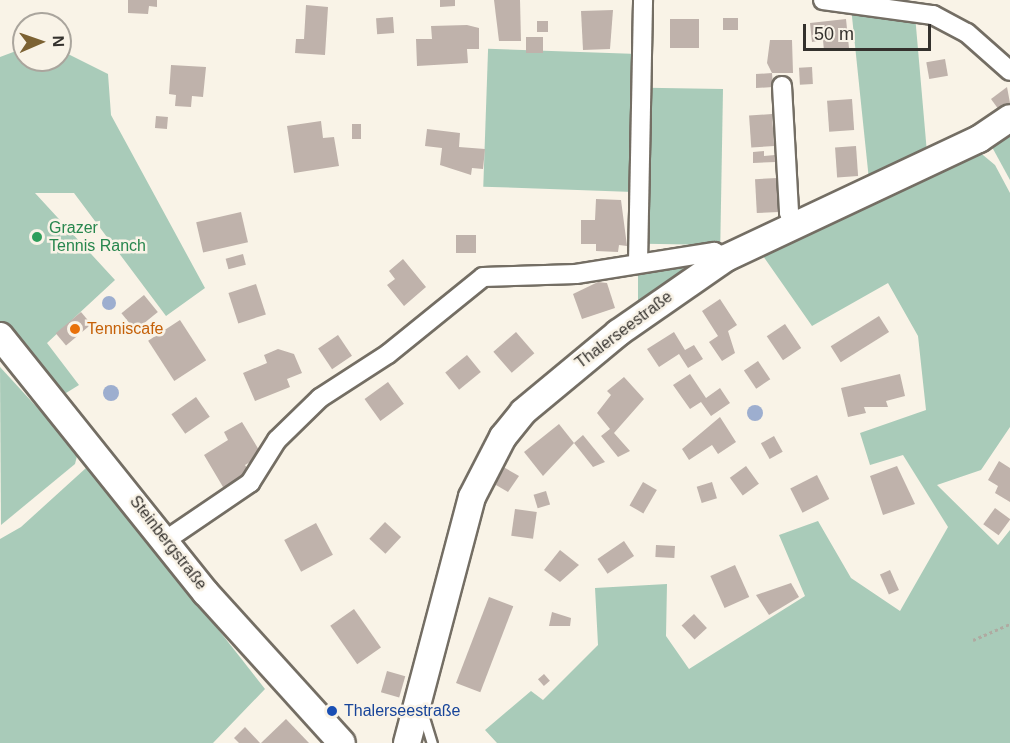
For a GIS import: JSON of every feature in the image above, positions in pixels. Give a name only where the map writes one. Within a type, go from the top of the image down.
[{"type":"main road","name":"Thalerseestraße","points":[[407,743],[417,694],[472,497],[503,437],[547,389],[726,258],[979,139],[1010,118]]},
{"type":"main road","name":"Steinbergstraße","points":[[0,336],[166,540],[206,593],[342,743]]},
{"type":"street","points":[[638,263],[644,0]]},
{"type":"street","points":[[824,0],[933,15],[967,33],[1010,71]]},
{"type":"street","points":[[782,86],[789,213],[795,224]]},
{"type":"street","points":[[166,540],[250,483],[276,440],[320,398],[388,354],[483,277],[576,274],[714,252],[726,258]]},
{"type":"lane","points":[[417,694],[432,743]]},
{"type":"path","points":[[973,640],[1010,624]]},
{"type":"green space","points":[[851,7],[915,15],[927,153],[869,180]]},
{"type":"green space","points":[[488,49],[638,54],[633,192],[483,187]]},
{"type":"green space","points":[[12,52],[12,72],[72,72],[72,56],[108,74],[111,115],[205,288],[166,316],[74,193],[35,193],[115,280],[47,343],[79,385],[66,393],[0,328],[0,57]]},
{"type":"green space","points":[[647,88],[723,89],[720,245],[644,244]]},
{"type":"green space","points":[[1010,130],[1010,180],[992,147]]},
{"type":"green space","points":[[977,150],[995,165],[1010,193],[1010,427],[981,470],[937,485],[998,545],[1010,530],[1010,743],[497,743],[485,730],[531,691],[543,700],[598,645],[595,588],[667,584],[666,636],[689,669],[805,596],[779,535],[818,521],[851,578],[900,611],[948,527],[903,455],[870,465],[860,433],[926,410],[918,336],[888,283],[812,326],[761,253]]},
{"type":"green space","points":[[707,258],[638,307],[638,269]]},
{"type":"green space","points":[[0,367],[78,452],[75,464],[1,525]]},
{"type":"green space","points":[[86,468],[93,470],[265,689],[213,743],[0,743],[0,539],[21,527]]},
{"type":"water","points":[[106,296],[112,296],[116,303],[112,310],[106,310],[102,306],[102,300]]},
{"type":"water","points":[[111,385],[117,387],[119,393],[117,399],[111,401],[105,399],[103,393],[105,387]]},
{"type":"water","points":[[752,405],[758,405],[763,413],[761,419],[752,421],[747,416],[747,410]]},
{"type":"building","points":[[128,0],[157,0],[157,7],[149,6],[148,14],[128,13]]},
{"type":"building","points":[[440,0],[455,0],[455,6],[440,7]]},
{"type":"building","points":[[494,0],[520,0],[521,41],[499,41]]},
{"type":"building","points":[[306,5],[328,7],[325,55],[295,53],[296,39],[304,39]]},
{"type":"building","points":[[613,10],[610,49],[583,50],[581,11]]},
{"type":"building","points":[[393,17],[394,33],[377,34],[376,18]]},
{"type":"building","points":[[723,18],[738,18],[738,30],[723,30]]},
{"type":"building","points":[[670,19],[699,19],[699,48],[670,48]]},
{"type":"building","points":[[846,19],[849,48],[824,51],[823,40],[812,42],[810,23]]},
{"type":"building","points":[[537,21],[548,21],[548,32],[537,32]]},
{"type":"building","points":[[467,25],[479,28],[479,49],[467,49],[468,63],[417,66],[416,39],[432,39],[431,26]]},
{"type":"building","points":[[526,37],[543,37],[543,53],[526,53]]},
{"type":"building","points":[[770,40],[792,40],[793,73],[772,73],[767,63]]},
{"type":"building","points":[[945,59],[948,76],[929,79],[926,62]]},
{"type":"building","points":[[171,65],[206,67],[203,97],[192,96],[191,107],[175,106],[176,95],[169,94]]},
{"type":"building","points":[[812,67],[813,84],[800,85],[799,68]]},
{"type":"building","points":[[772,73],[773,87],[756,88],[756,74]]},
{"type":"building","points":[[1007,87],[1010,103],[999,110],[991,99]]},
{"type":"building","points":[[852,99],[854,130],[829,132],[827,101]]},
{"type":"building","points":[[772,114],[774,146],[751,148],[749,116]]},
{"type":"building","points":[[156,116],[168,117],[167,129],[155,128]]},
{"type":"building","points":[[321,121],[323,138],[334,137],[339,166],[294,173],[287,126]]},
{"type":"building","points":[[352,124],[361,124],[361,139],[352,139]]},
{"type":"building","points":[[427,129],[460,133],[459,147],[485,149],[483,169],[472,168],[471,175],[440,165],[442,148],[425,146]]},
{"type":"building","points":[[856,146],[858,176],[837,177],[835,147]]},
{"type":"building","points":[[764,151],[764,156],[775,155],[776,162],[753,163],[753,152]]},
{"type":"building","points":[[777,178],[779,212],[757,213],[755,179]]},
{"type":"building","points":[[596,199],[621,200],[627,246],[619,245],[618,252],[596,251],[596,244],[581,244],[581,220],[595,220]]},
{"type":"building","points":[[241,212],[248,242],[203,253],[196,222]]},
{"type":"building","points":[[456,235],[476,235],[476,253],[456,253]]},
{"type":"building","points":[[243,254],[246,265],[228,269],[226,259]]},
{"type":"building","points":[[403,259],[426,287],[404,306],[387,285],[395,279],[389,271]]},
{"type":"building","points":[[598,282],[607,283],[615,308],[582,319],[573,294]]},
{"type":"building","points":[[256,284],[266,314],[238,323],[228,293]]},
{"type":"building","points":[[144,295],[158,312],[135,330],[121,313]]},
{"type":"building","points":[[720,299],[737,325],[728,331],[735,353],[722,361],[709,342],[718,336],[702,311]]},
{"type":"building","points":[[81,312],[91,324],[66,345],[56,333]]},
{"type":"building","points":[[879,316],[889,332],[841,362],[831,346]]},
{"type":"building","points":[[180,320],[206,360],[174,381],[148,341]]},
{"type":"building","points":[[785,324],[801,348],[783,360],[767,336]]},
{"type":"building","points":[[516,332],[534,353],[512,373],[493,352]]},
{"type":"building","points":[[674,332],[685,350],[694,345],[703,359],[688,368],[679,354],[659,367],[647,349]]},
{"type":"building","points":[[338,335],[352,356],[332,369],[318,348]]},
{"type":"building","points":[[278,349],[294,354],[302,373],[287,379],[290,387],[255,401],[243,373],[267,363],[264,355]]},
{"type":"building","points":[[467,355],[481,372],[459,390],[445,373]]},
{"type":"building","points":[[758,361],[770,379],[756,389],[744,371]]},
{"type":"building","points":[[690,374],[706,398],[720,388],[730,403],[711,416],[701,402],[690,409],[673,385]]},
{"type":"building","points":[[900,374],[905,396],[886,401],[888,407],[864,407],[866,413],[848,417],[841,388]]},
{"type":"building","points":[[624,377],[644,399],[614,433],[630,451],[618,457],[601,436],[610,429],[597,413],[611,395],[607,391]]},
{"type":"building","points":[[388,382],[404,404],[380,421],[365,399]]},
{"type":"building","points":[[196,397],[210,417],[185,434],[171,414]]},
{"type":"building","points":[[720,417],[736,442],[718,454],[712,445],[689,460],[682,449]]},
{"type":"building","points":[[242,422],[262,455],[245,465],[252,476],[226,492],[204,455],[228,440],[224,432]]},
{"type":"building","points":[[559,424],[574,443],[543,476],[524,452]]},
{"type":"building","points":[[583,435],[605,462],[593,467],[574,443]]},
{"type":"building","points":[[774,436],[783,452],[770,459],[761,443]]},
{"type":"building","points":[[999,461],[1010,468],[1010,502],[995,493],[998,486],[988,480]]},
{"type":"building","points":[[500,465],[519,476],[508,492],[496,485]]},
{"type":"building","points":[[746,466],[759,484],[743,496],[730,478]]},
{"type":"building","points":[[897,466],[915,504],[883,515],[870,476]]},
{"type":"building","points":[[817,475],[829,499],[803,513],[790,489]]},
{"type":"building","points":[[643,482],[657,490],[643,513],[630,505]]},
{"type":"building","points":[[712,482],[717,498],[702,503],[697,487]]},
{"type":"building","points":[[546,491],[550,504],[538,508],[534,495]]},
{"type":"building","points":[[995,508],[1010,519],[999,535],[983,524]]},
{"type":"building","points":[[515,509],[537,512],[533,539],[511,536]]},
{"type":"building","points":[[385,522],[401,537],[385,554],[369,539]]},
{"type":"building","points":[[316,523],[333,555],[301,572],[284,540]]},
{"type":"building","points":[[624,541],[634,556],[608,574],[597,559]]},
{"type":"building","points":[[656,545],[675,546],[674,558],[655,557]]},
{"type":"building","points":[[560,550],[579,565],[560,582],[544,570]]},
{"type":"building","points":[[735,565],[749,597],[725,608],[710,576]]},
{"type":"building","points":[[890,570],[899,590],[889,595],[880,574]]},
{"type":"building","points":[[791,583],[799,597],[769,615],[756,595]]},
{"type":"building","points":[[489,597],[513,606],[480,692],[456,683]]},
{"type":"building","points":[[354,609],[381,648],[357,664],[330,626]]},
{"type":"building","points":[[552,612],[571,618],[570,626],[549,626]]},
{"type":"building","points":[[694,614],[707,628],[695,639],[682,626]]},
{"type":"building","points":[[387,671],[405,676],[399,697],[381,692]]},
{"type":"building","points":[[544,674],[550,681],[544,686],[538,679]]},
{"type":"building","points":[[286,719],[309,743],[261,743]]},
{"type":"building","points":[[245,727],[260,743],[239,743],[234,738]]},
{"type":"place","name":"Grazer Tennis Ranch","points":[[37,237]]},
{"type":"place","name":"Tenniscafe","points":[[75,329]]},
{"type":"place","name":"Thalerseestraße","points":[[332,711]]}]
